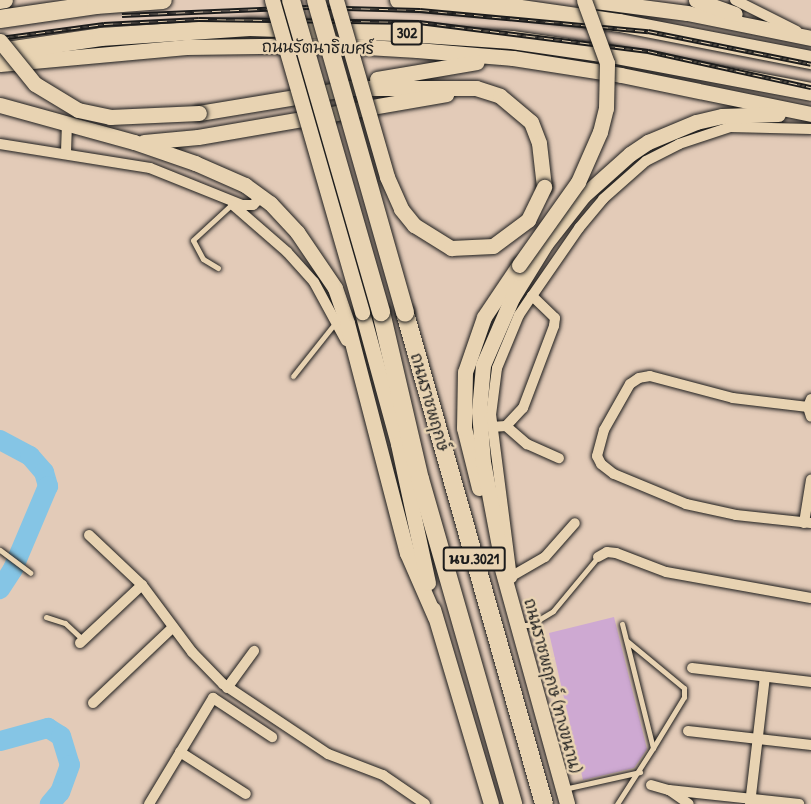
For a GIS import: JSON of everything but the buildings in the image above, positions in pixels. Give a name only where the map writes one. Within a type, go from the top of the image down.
[{"type":"main road","points":[[0,1],[5,0]]},
{"type":"main road","points":[[0,19],[96,5],[163,0]]},
{"type":"main road","points":[[272,0],[398,444],[435,617],[491,804]]},
{"type":"main road","name":"ถนนราชพฤกษ์","points":[[291,0],[381,312],[420,479],[513,804]]},
{"type":"main road","name":"ถนนราชพฤกษ์","points":[[316,0],[544,804]]},
{"type":"main road","points":[[0,41],[35,84],[78,110],[111,117],[198,113],[350,88],[453,85],[500,96],[531,122],[540,143],[544,187],[528,220],[493,246],[451,248],[414,225],[400,209],[387,177],[336,0]]},
{"type":"main road","name":"302","points":[[399,0],[514,8],[585,18],[811,60]]},
{"type":"main road","points":[[586,0],[777,30],[810,38]]},
{"type":"main road","points":[[508,577],[469,454],[463,400],[465,372],[480,326],[519,265],[578,182],[600,132],[606,108],[607,63],[597,27],[586,0]]},
{"type":"main road","points":[[696,0],[777,30]]},
{"type":"main road","name":"ถนนรัตนาธิเบศร์","points":[[0,52],[134,34],[250,27],[334,29],[512,40],[616,55],[811,92]]},
{"type":"main road","name":"ถนนรัตนาธิเบศร์","points":[[0,64],[102,52],[333,45],[513,58],[621,75],[811,115]]},
{"type":"main road","points":[[308,94],[434,67],[513,58]]},
{"type":"main road","points":[[134,142],[198,137],[440,94],[500,96]]},
{"type":"main road","points":[[0,105],[134,142],[195,163],[261,196],[317,256],[335,288],[407,553],[435,617]]},
{"type":"main road","points":[[508,577],[480,437],[480,388],[493,338],[546,243],[583,196],[648,142],[722,116],[811,115]]},
{"type":"main road","name":"ถนนราชพฤกษ์ (ทางขนาน)","points":[[508,577],[512,604],[565,797]]},
{"type":"street","points":[[735,0],[810,38]]},
{"type":"street","points":[[66,152],[67,124]]},
{"type":"street","points":[[575,523],[545,557],[508,577],[491,426],[497,368],[519,315],[585,221],[646,161],[707,133],[730,127],[811,129]]},
{"type":"street","points":[[0,144],[66,152],[150,168],[228,201],[253,206],[261,196]]},
{"type":"street","points":[[228,201],[287,252],[314,282],[337,321],[365,392]]},
{"type":"street","points":[[506,426],[531,392],[555,318],[532,296]]},
{"type":"street","points":[[810,408],[750,401],[650,376],[639,378],[630,384],[604,430],[597,456],[601,464],[614,474],[686,504],[808,523],[811,480]]},
{"type":"street","points":[[491,426],[506,426],[527,444],[559,458]]},
{"type":"street","points":[[89,535],[141,585],[172,627],[225,686],[328,754],[383,775],[425,804]]},
{"type":"street","points":[[598,557],[607,552],[616,553],[666,572],[811,598]]},
{"type":"street","points":[[81,642],[141,585]]},
{"type":"street","points":[[93,703],[172,627]]},
{"type":"street","points":[[149,804],[213,698],[254,651]]},
{"type":"street","points":[[692,668],[811,682]]},
{"type":"street","points":[[751,801],[765,677]]},
{"type":"street","points":[[213,698],[272,737]]},
{"type":"street","points":[[687,731],[811,746]]},
{"type":"street","points":[[180,752],[246,794]]},
{"type":"street","points":[[651,785],[669,790],[751,801],[799,804]]},
{"type":"street","points":[[669,790],[688,804]]},
{"type":"lane","points":[[218,268],[203,259],[193,240],[228,201]]},
{"type":"lane","points":[[293,376],[337,321]]},
{"type":"lane","points":[[0,550],[30,573]]},
{"type":"lane","points":[[518,626],[530,625],[553,611],[598,557]]},
{"type":"lane","points":[[46,617],[65,623],[81,642]]},
{"type":"lane","points":[[622,624],[653,748]]},
{"type":"lane","points":[[617,804],[640,772],[684,697],[684,688],[627,641]]},
{"type":"lane","points":[[565,797],[640,772]]},
{"type":"waterway","points":[[0,440],[30,456],[44,472],[48,486],[13,569],[0,589]]},
{"type":"waterway","points":[[0,741],[48,728],[61,736],[70,765],[60,792],[50,804]]},
{"type":"railway","points":[[122,15],[307,7],[420,10],[648,31],[811,64]]},
{"type":"railway","points":[[0,38],[104,24],[199,19],[419,22],[648,51],[811,87]]}]
